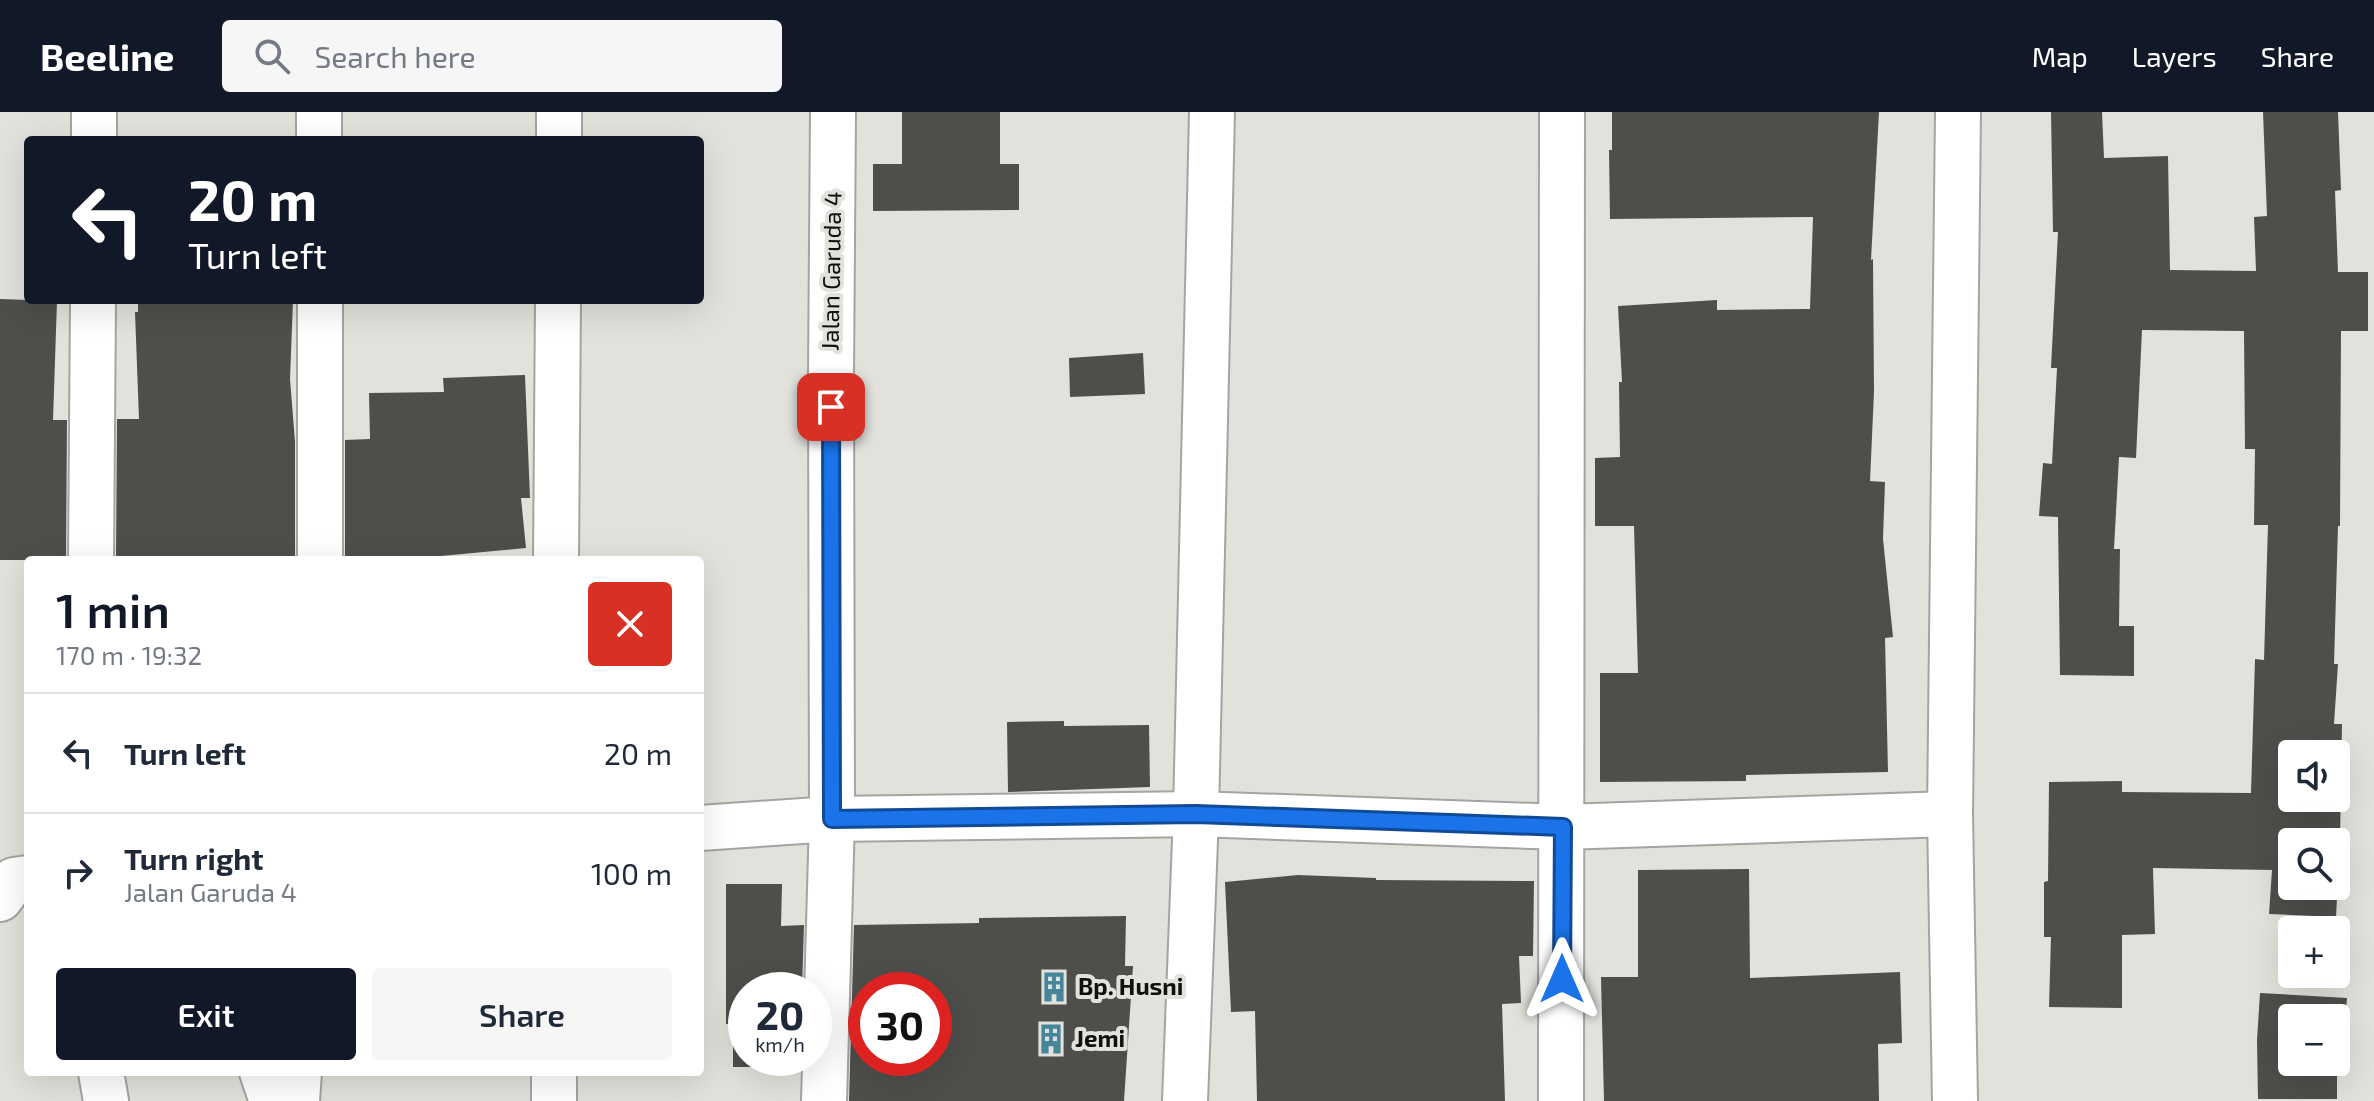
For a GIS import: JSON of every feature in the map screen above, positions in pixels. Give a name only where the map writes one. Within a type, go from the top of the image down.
[{"type":"street","points":[[94,112],[94,136]]},
{"type":"street","points":[[319,112],[319,136]]},
{"type":"street","points":[[559,112],[559,136]]},
{"type":"street","name":"Jalan Garuda 4","points":[[824,1101],[832,819],[833,112]]},
{"type":"street","points":[[1185,1101],[1196,814],[1212,112]]},
{"type":"street","points":[[1561,1101],[1562,112]]},
{"type":"street","points":[[1955,1101],[1950,814],[1958,112]]},
{"type":"street","points":[[91,556],[93,304]]},
{"type":"street","points":[[320,304],[320,556]]},
{"type":"street","points":[[556,556],[558,304]]},
{"type":"street","points":[[704,828],[832,819],[1196,814],[1563,827],[1950,814]]},
{"type":"street","points":[[0,899],[14,880],[24,879]]},
{"type":"street","points":[[102,1076],[106,1101]]},
{"type":"street","points":[[263,1076],[272,1101]]},
{"type":"street","points":[[297,1101],[299,1076]]},
{"type":"street","points":[[554,1076],[554,1101]]},
{"type":"building","points":[[902,112],[1000,112],[1000,164],[1019,164],[1019,210],[873,211],[873,164],[902,164]]},
{"type":"building","points":[[1612,112],[1879,112],[1871,260],[1874,392],[1870,481],[1885,482],[1883,539],[1893,637],[1885,638],[1888,772],[1746,775],[1746,781],[1600,782],[1600,673],[1638,673],[1634,526],[1595,526],[1595,458],[1620,457],[1619,382],[1622,382],[1618,306],[1717,300],[1717,310],[1810,309],[1813,217],[1610,219]]},
{"type":"building","points":[[2051,112],[2102,112],[2104,158],[2168,156],[2170,270],[2256,271],[2254,217],[2267,216],[2263,112],[2338,112],[2341,190],[2335,191],[2338,272],[2368,272],[2368,331],[2341,331],[2340,526],[2334,664],[2338,664],[2334,724],[2342,724],[2342,740],[2278,740],[2278,812],[2340,812],[2340,828],[2278,828],[2278,900],[2337,900],[2336,916],[2269,914],[2272,870],[2153,868],[2155,934],[2122,935],[2122,1008],[2049,1007],[2051,937],[2044,937],[2044,882],[2048,881],[2049,782],[2122,781],[2122,792],[2251,793],[2255,659],[2264,660],[2268,525],[2254,525],[2255,449],[2245,449],[2244,331],[2142,330],[2136,458],[2119,457],[2114,549],[2120,549],[2119,626],[2134,626],[2134,676],[2060,675],[2058,517],[2039,516],[2043,463],[2052,464],[2057,368],[2051,368],[2058,232],[2053,232]]},
{"type":"building","points":[[0,299],[24,300],[24,304],[57,304],[53,420],[67,420],[66,556],[24,556],[24,560],[0,560]]},
{"type":"building","points":[[138,304],[293,304],[290,379],[295,442],[295,556],[116,556],[117,419],[139,419],[135,312],[138,312]]},
{"type":"building","points":[[1143,353],[1145,394],[1070,397],[1069,358]]},
{"type":"building","points":[[525,375],[530,498],[521,498],[526,548],[441,556],[345,556],[345,440],[370,439],[369,393],[444,392],[443,378]]},
{"type":"building","points":[[1064,721],[1064,726],[1149,725],[1150,787],[1008,792],[1007,722]]},
{"type":"building","points":[[1749,869],[1750,978],[1900,972],[1902,1043],[1878,1044],[1879,1101],[1604,1101],[1601,977],[1638,977],[1638,870]]},
{"type":"building","points":[[1298,875],[1376,880],[1534,881],[1533,956],[1519,956],[1521,1003],[1502,1004],[1505,1101],[1257,1101],[1255,1011],[1231,1012],[1225,882]]},
{"type":"building","points":[[726,884],[782,884],[781,926],[804,925],[803,972],[728,972],[726,1024]]},
{"type":"building","points":[[1126,916],[1125,966],[1133,966],[1124,1101],[849,1101],[850,1076],[952,1076],[952,972],[853,972],[854,925],[979,923],[979,918]]},
{"type":"building","points":[[2260,993],[2347,998],[2346,1004],[2278,1004],[2278,1076],[2337,1076],[2337,1099],[2258,1099]]},
{"type":"place","name":"Bp. Husni","points":[[1054,987]]},
{"type":"place","name":"Jemi","points":[[1051,1039]]},
{"type":"route","points":[[831,407],[832,819],[1196,814],[1563,827],[1562,979]]}]
